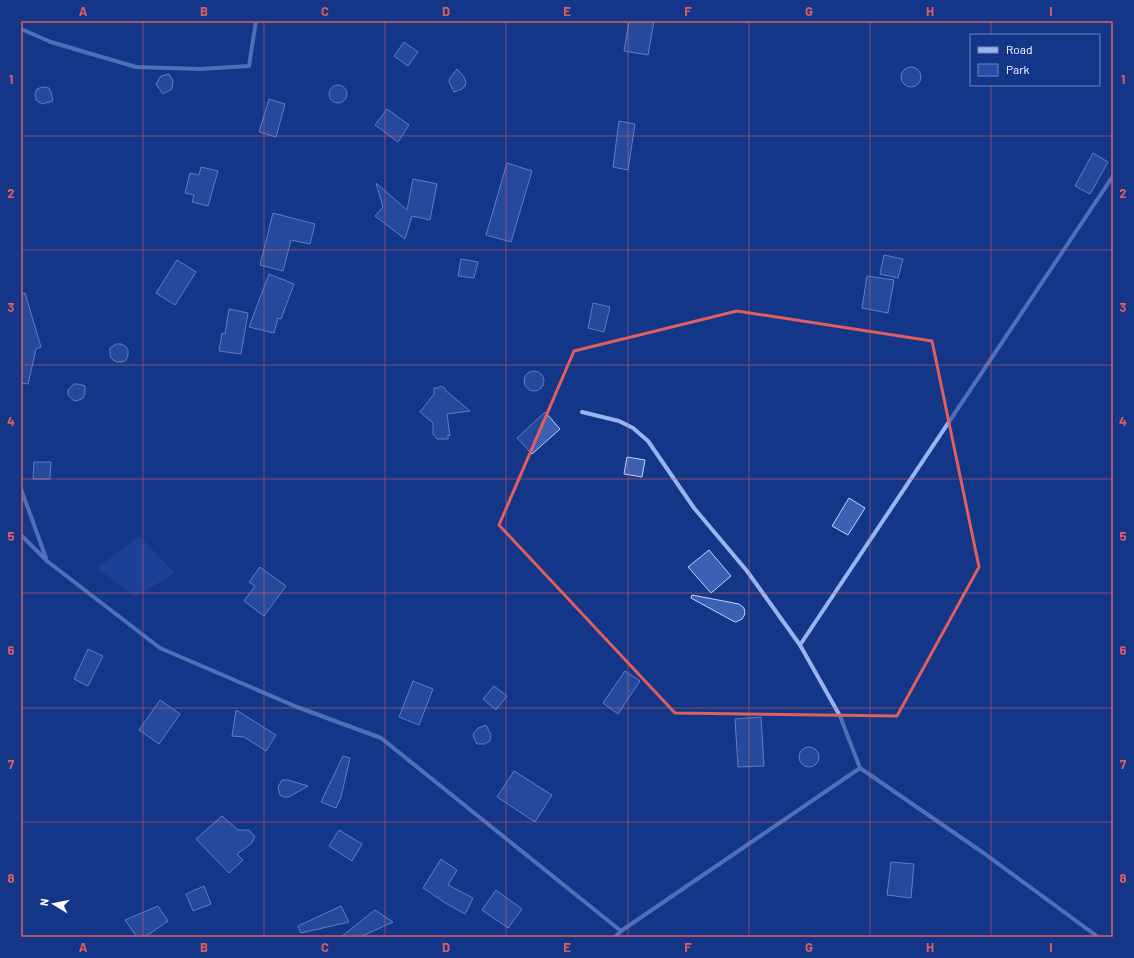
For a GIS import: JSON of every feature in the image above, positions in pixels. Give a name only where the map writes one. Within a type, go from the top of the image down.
[{"type":"street","points":[[21,29],[51,42],[136,67],[200,69],[249,66],[256,21]]},
{"type":"street","points":[[800,645],[1113,176]]},
{"type":"street","points":[[582,412],[619,421],[633,428],[648,441],[694,508],[747,571],[800,645],[840,716],[860,768],[985,854],[1098,937]]},
{"type":"street","points":[[21,489],[47,561]]},
{"type":"street","points":[[21,535],[47,561],[160,648],[296,707],[381,738],[621,931]]},
{"type":"street","points":[[615,937],[621,931],[860,768]]},
{"type":"highlighted area","points":[[737,311],[932,341],[979,567],[897,716],[675,713],[499,525],[574,351]]},
{"type":"green space","points":[[139,536],[175,573],[135,597],[97,568]]},
{"type":"building","points":[[629,21],[654,21],[648,55],[624,51]]},
{"type":"building","points":[[404,42],[418,52],[408,66],[394,56]]},
{"type":"building","points":[[911,67],[918,70],[921,77],[918,84],[911,87],[904,84],[901,77],[904,70]]},
{"type":"building","points":[[457,69],[464,77],[466,82],[462,89],[454,92],[449,82],[450,78]]},
{"type":"building","points":[[169,74],[173,81],[172,89],[163,94],[156,84],[161,76]]},
{"type":"building","points":[[334,85],[342,85],[347,90],[345,101],[342,103],[334,103],[329,98],[329,90]]},
{"type":"building","points":[[42,87],[49,88],[53,101],[42,104],[36,100],[35,94],[37,89]]},
{"type":"building","points":[[269,99],[285,104],[276,137],[259,132]]},
{"type":"building","points":[[387,109],[409,125],[398,142],[375,125]]},
{"type":"building","points":[[619,121],[635,124],[628,170],[613,167]]},
{"type":"building","points":[[1093,153],[1108,162],[1090,194],[1075,186]]},
{"type":"building","points":[[507,163],[532,171],[511,242],[486,235]]},
{"type":"building","points":[[201,167],[218,171],[208,206],[192,202],[194,195],[185,193],[190,173],[199,175]]},
{"type":"building","points":[[413,179],[437,184],[430,220],[412,216],[405,239],[375,216],[383,207],[376,183],[407,210]]},
{"type":"building","points":[[273,213],[315,224],[310,244],[291,240],[283,271],[260,265]]},
{"type":"building","points":[[884,255],[903,259],[898,278],[880,274]]},
{"type":"building","points":[[461,259],[478,262],[474,278],[458,276]]},
{"type":"building","points":[[177,260],[196,272],[175,305],[156,293]]},
{"type":"building","points":[[269,274],[294,284],[281,319],[278,318],[274,333],[249,327]]},
{"type":"building","points":[[867,276],[894,280],[888,313],[862,308]]},
{"type":"building","points":[[25,293],[41,347],[36,349],[28,384],[21,383],[21,294]]},
{"type":"building","points":[[593,303],[610,307],[604,332],[588,328]]},
{"type":"building","points":[[229,309],[248,313],[241,354],[219,351],[222,333],[225,334]]},
{"type":"building","points":[[116,344],[125,346],[128,350],[126,360],[122,362],[113,360],[110,356],[110,348]]},
{"type":"building","points":[[534,371],[541,374],[544,381],[541,388],[534,391],[527,388],[524,381],[527,374]]},
{"type":"building","points":[[74,384],[85,386],[85,394],[83,398],[75,401],[68,395],[68,390]]},
{"type":"building","points":[[440,386],[445,388],[445,390],[470,411],[447,414],[450,436],[448,435],[448,439],[437,439],[433,434],[433,423],[420,412],[434,394],[434,388],[439,388]]},
{"type":"building","points":[[545,412],[560,429],[532,454],[517,438]]},
{"type":"building","points":[[627,457],[645,460],[642,477],[624,474]]},
{"type":"building","points":[[34,462],[51,462],[50,479],[33,479]]},
{"type":"building","points":[[849,498],[865,508],[848,535],[832,526]]},
{"type":"building","points":[[709,550],[731,576],[711,593],[688,567]]},
{"type":"building","points":[[260,567],[286,586],[264,616],[244,601],[255,586],[249,582]]},
{"type":"building","points":[[692,595],[739,604],[744,608],[745,614],[742,619],[736,622],[733,621],[691,598]]},
{"type":"building","points":[[88,649],[103,656],[88,686],[74,679]]},
{"type":"building","points":[[625,671],[640,681],[618,714],[603,703]]},
{"type":"building","points":[[413,681],[433,689],[419,725],[399,717]]},
{"type":"building","points":[[494,686],[507,696],[496,710],[483,699]]},
{"type":"building","points":[[160,700],[180,714],[159,744],[139,730]]},
{"type":"building","points":[[236,710],[276,735],[266,751],[244,737],[232,736]]},
{"type":"building","points":[[761,717],[764,766],[738,767],[735,719]]},
{"type":"building","points":[[486,725],[491,735],[490,741],[485,744],[477,744],[473,734],[478,728]]},
{"type":"building","points":[[809,747],[816,750],[819,757],[816,764],[809,767],[802,764],[799,757],[802,750]]},
{"type":"building","points":[[343,756],[350,758],[341,797],[336,808],[321,802]]},
{"type":"building","points":[[514,771],[552,795],[535,822],[497,797]]},
{"type":"building","points":[[282,780],[288,780],[308,786],[289,797],[284,797],[280,795],[278,787]]},
{"type":"building","points":[[222,816],[238,830],[249,830],[255,837],[251,844],[237,854],[243,860],[229,873],[196,839]]},
{"type":"building","points":[[339,830],[362,844],[352,861],[329,846]]},
{"type":"building","points":[[441,859],[457,870],[448,885],[473,898],[465,914],[423,888]]},
{"type":"building","points":[[891,862],[914,864],[911,898],[887,895]]},
{"type":"building","points":[[204,886],[211,904],[193,911],[186,894]]},
{"type":"building","points":[[496,890],[522,909],[508,928],[482,910]]},
{"type":"building","points":[[158,906],[168,921],[145,937],[137,937],[125,920]]},
{"type":"building","points":[[341,906],[349,922],[301,933],[298,926]]},
{"type":"building","points":[[375,910],[393,922],[360,937],[341,937]]}]
